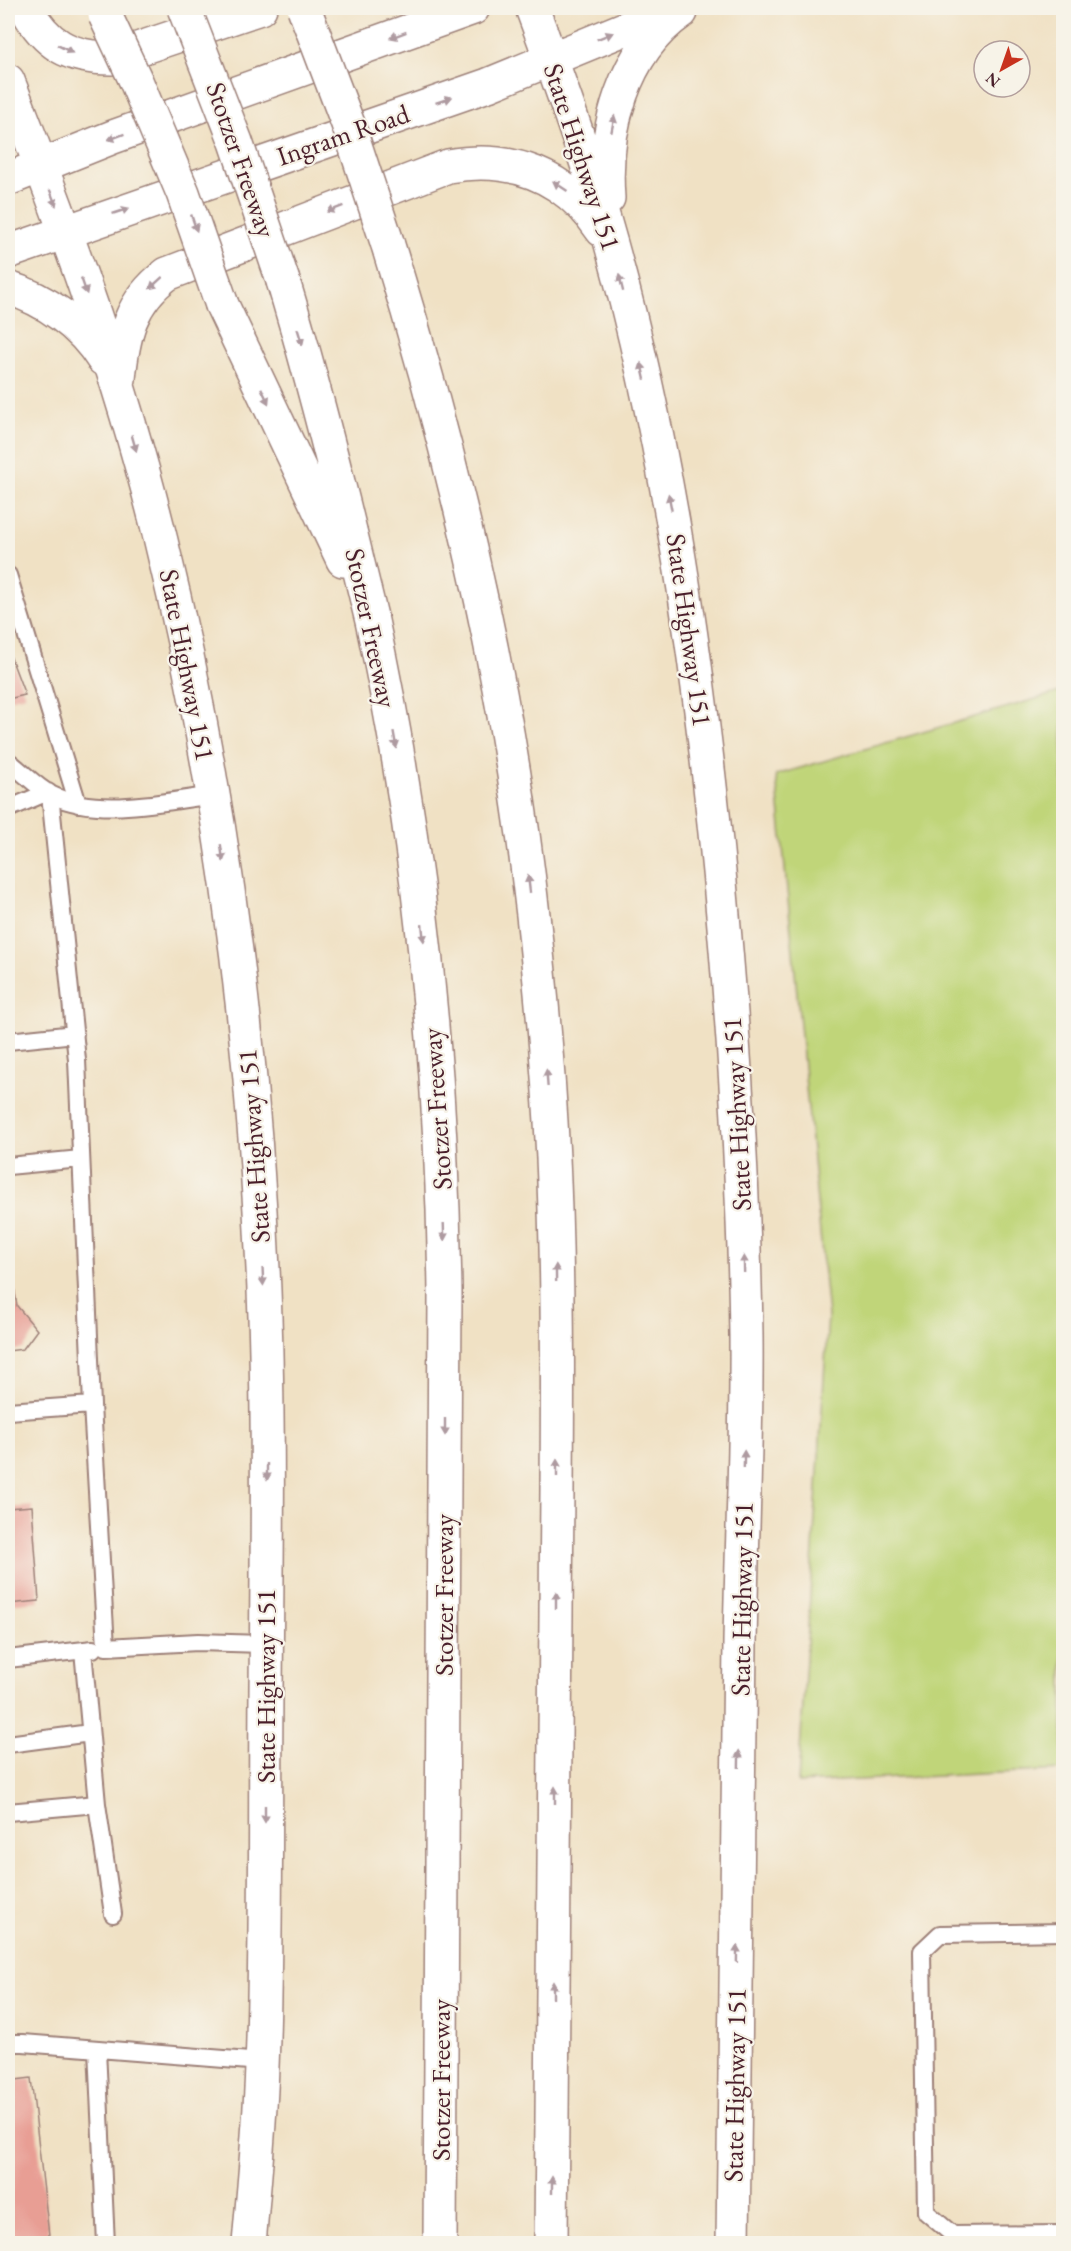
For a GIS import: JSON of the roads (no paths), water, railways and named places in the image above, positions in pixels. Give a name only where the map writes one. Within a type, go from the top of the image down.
[{"type":"main road","points":[[26,8],[45,36],[75,54],[94,58],[111,58],[260,8]]},
{"type":"main road","name":"Stotzer Freeway","points":[[184,8],[236,142],[313,379],[372,621],[404,792],[422,924],[434,1048],[442,1172],[446,1378],[440,2244]]},
{"type":"main road","points":[[304,8],[348,124],[387,242],[433,398],[483,603],[506,726],[524,849],[544,1033],[553,1157],[557,1344],[551,2244]]},
{"type":"main road","points":[[8,179],[113,137],[473,8]]},
{"type":"main road","name":"State Highway 151","points":[[532,8],[584,153],[612,245],[654,420],[687,598],[704,722],[734,1028],[743,1193],[746,1357],[741,1584],[734,2244]]},
{"type":"main road","name":"Ingram Road","points":[[8,252],[65,230],[488,85],[675,8]]},
{"type":"main road","points":[[612,245],[607,188],[608,161],[620,94],[644,50],[670,19],[687,8]]},
{"type":"main road","points":[[103,11],[136,81],[183,193],[222,305],[372,621]]},
{"type":"main road","name":"State Highway 151","points":[[8,81],[65,230],[118,387],[160,538],[185,648],[213,795],[238,971],[255,1134],[265,1318],[267,1440],[262,2062],[249,2244]]},
{"type":"main road","points":[[118,387],[121,354],[131,316],[147,291],[167,274],[448,166],[471,162],[512,166],[536,173],[555,182],[576,198],[594,218],[612,245]]},
{"type":"main road","points":[[8,288],[34,297],[68,320],[99,352],[118,387]]},
{"type":"lane","points":[[8,575],[78,804]]},
{"type":"lane","points":[[8,761],[49,793],[78,804],[102,806],[155,803],[213,795]]},
{"type":"lane","points":[[8,809],[49,793]]},
{"type":"lane","points":[[49,793],[75,1034],[106,1647]]},
{"type":"lane","points":[[8,1041],[75,1034]]},
{"type":"lane","points":[[8,1166],[81,1159]]},
{"type":"lane","points":[[8,1411],[92,1405]]},
{"type":"lane","points":[[8,1659],[106,1647],[198,1642],[266,1644]]},
{"type":"lane","points":[[83,1650],[97,1804],[113,1914]]},
{"type":"lane","points":[[8,1744],[90,1732]]},
{"type":"lane","points":[[8,1812],[97,1804]]},
{"type":"lane","points":[[1064,1932],[940,1934],[922,1951],[926,2212],[953,2235],[1064,2234]]},
{"type":"lane","points":[[8,2043],[262,2062]]},
{"type":"lane","points":[[97,2049],[106,2244]]}]
